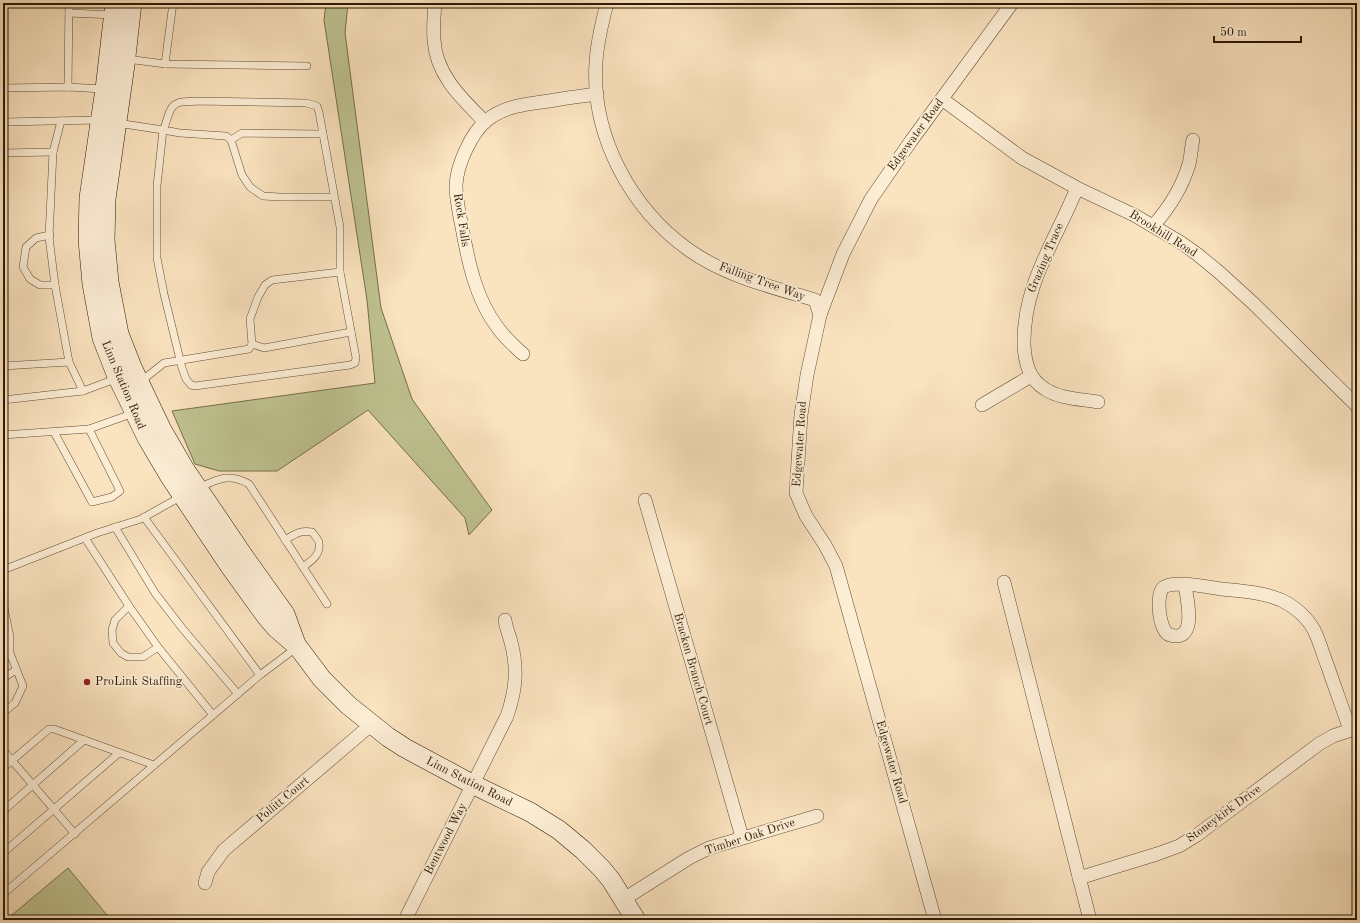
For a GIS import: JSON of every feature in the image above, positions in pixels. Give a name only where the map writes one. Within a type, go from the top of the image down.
[{"type":"street","name":"Linn Station Road","points":[[132,3],[117,58],[109,122],[105,240],[109,282],[134,412],[147,438],[245,558],[285,614],[298,647],[322,679],[348,705],[405,748],[472,784],[530,812],[559,830],[583,850],[602,869],[624,899],[636,920]]},
{"type":"street","points":[[435,3],[434,40],[435,52],[440,65],[455,90],[485,122]]},
{"type":"street","name":"Falling Tree Way","points":[[607,3],[600,30],[596,63],[597,94],[600,117],[607,142],[623,177],[641,204],[663,229],[689,250],[720,268],[815,300],[820,315]]},
{"type":"street","name":"Edgewater Road","points":[[935,920],[836,566],[825,545],[806,516],[796,493],[801,416],[806,375],[820,315],[843,254],[871,199],[911,140],[1012,3]]},
{"type":"street","name":"Linn Station Road","points":[[114,9],[117,58]]},
{"type":"street","name":"Rock Falls","points":[[523,354],[497,328],[480,295],[470,268],[457,201],[456,184],[460,163],[474,135],[485,122],[495,114],[517,105],[597,94]]},
{"type":"street","name":"Brookhill Road","points":[[942,99],[1022,158],[1077,188],[1134,214],[1180,242],[1220,273],[1254,304],[1356,403]]},
{"type":"street","points":[[1153,226],[1172,202],[1183,179],[1189,164],[1193,140]]},
{"type":"street","name":"Grazing Trace","points":[[1031,376],[1025,359],[1024,332],[1028,301],[1037,274],[1077,188]]},
{"type":"street","points":[[982,405],[1031,376],[1045,389],[1056,394],[1068,398],[1098,402]]},
{"type":"street","name":"Linn Station Road","points":[[129,385],[162,430],[184,468],[190,492]]},
{"type":"street","name":"Bracken Branch Court","points":[[645,500],[742,838]]},
{"type":"street","points":[[1004,582],[1090,920]]},
{"type":"street","points":[[1185,585],[1262,594],[1282,600],[1300,613],[1314,630],[1354,729]]},
{"type":"street","name":"Bentwood Way","points":[[405,920],[507,716],[513,698],[515,664],[505,620]]},
{"type":"street","name":"Pollitt Court","points":[[205,883],[208,872],[224,850],[372,724]]},
{"type":"street","name":"Stoneykirk Drive","points":[[1079,878],[1158,854],[1179,846],[1197,835],[1320,744],[1333,736],[1354,729]]},
{"type":"street","name":"Timber Oak Drive","points":[[624,899],[689,858],[710,848],[817,816]]},
{"type":"lane","points":[[68,86],[69,3]]},
{"type":"lane","points":[[165,64],[173,3]]},
{"type":"lane","points":[[69,14],[114,9]]},
{"type":"lane","points":[[117,58],[165,64],[307,66]]},
{"type":"lane","points":[[3,88],[68,86],[113,90]]},
{"type":"lane","points":[[194,101],[306,104],[317,106],[320,112],[340,227],[340,272],[356,358],[354,363],[350,366],[195,386],[191,385],[186,379],[164,294],[157,258],[157,186],[163,130],[167,124],[171,108],[178,103],[194,101]]},
{"type":"lane","points":[[61,121],[53,152],[50,235],[54,285],[69,362],[83,391]]},
{"type":"lane","points":[[3,122],[109,122],[180,133],[226,136],[231,140],[242,175],[250,187],[263,196],[280,198],[334,197]]},
{"type":"lane","points":[[231,140],[242,133],[323,134]]},
{"type":"lane","points":[[3,153],[53,152]]},
{"type":"lane","points":[[50,235],[36,238],[26,247],[23,267],[30,279],[40,285],[54,285]]},
{"type":"lane","points":[[3,400],[129,385],[164,363],[248,349],[252,344],[250,319],[258,297],[265,285],[272,280],[340,272]]},
{"type":"lane","points":[[252,344],[264,348],[351,332]]},
{"type":"lane","points":[[3,366],[69,362]]},
{"type":"lane","points":[[3,436],[90,429],[134,412]]},
{"type":"lane","points":[[54,432],[92,502],[112,497],[120,490],[90,429]]},
{"type":"lane","points":[[3,570],[84,538],[144,517],[190,492],[223,478],[240,478],[249,484],[327,604]]},
{"type":"lane","points":[[144,517],[260,675]]},
{"type":"lane","points":[[116,527],[155,593],[182,628],[238,694]]},
{"type":"lane","points":[[286,540],[296,532],[312,532],[319,543],[319,549],[315,559],[303,566]]},
{"type":"lane","points":[[84,538],[129,606],[158,646],[213,715]]},
{"type":"lane","points":[[3,604],[10,653],[23,686],[15,703],[3,713]]},
{"type":"lane","points":[[129,606],[115,620],[112,630],[113,643],[121,653],[128,657],[143,657],[158,646]]},
{"type":"lane","points":[[3,894],[260,675],[298,647]]},
{"type":"lane","points":[[3,678],[16,670]]},
{"type":"lane","points":[[3,768],[49,729],[54,729],[154,765]]},
{"type":"lane","points":[[3,811],[84,740]]},
{"type":"lane","points":[[3,750],[75,834]]},
{"type":"lane","points":[[3,853],[119,752]]},
{"type":"green space","points":[[326,3],[348,3],[345,33],[381,308],[412,399],[492,510],[469,535],[465,518],[368,410],[277,471],[219,471],[195,464],[172,411],[375,383],[367,300],[324,20]]},
{"type":"green space","points":[[68,868],[111,920],[6,920]]},
{"type":"place","name":"ProLink Staffing","points":[[87,682]]}]
